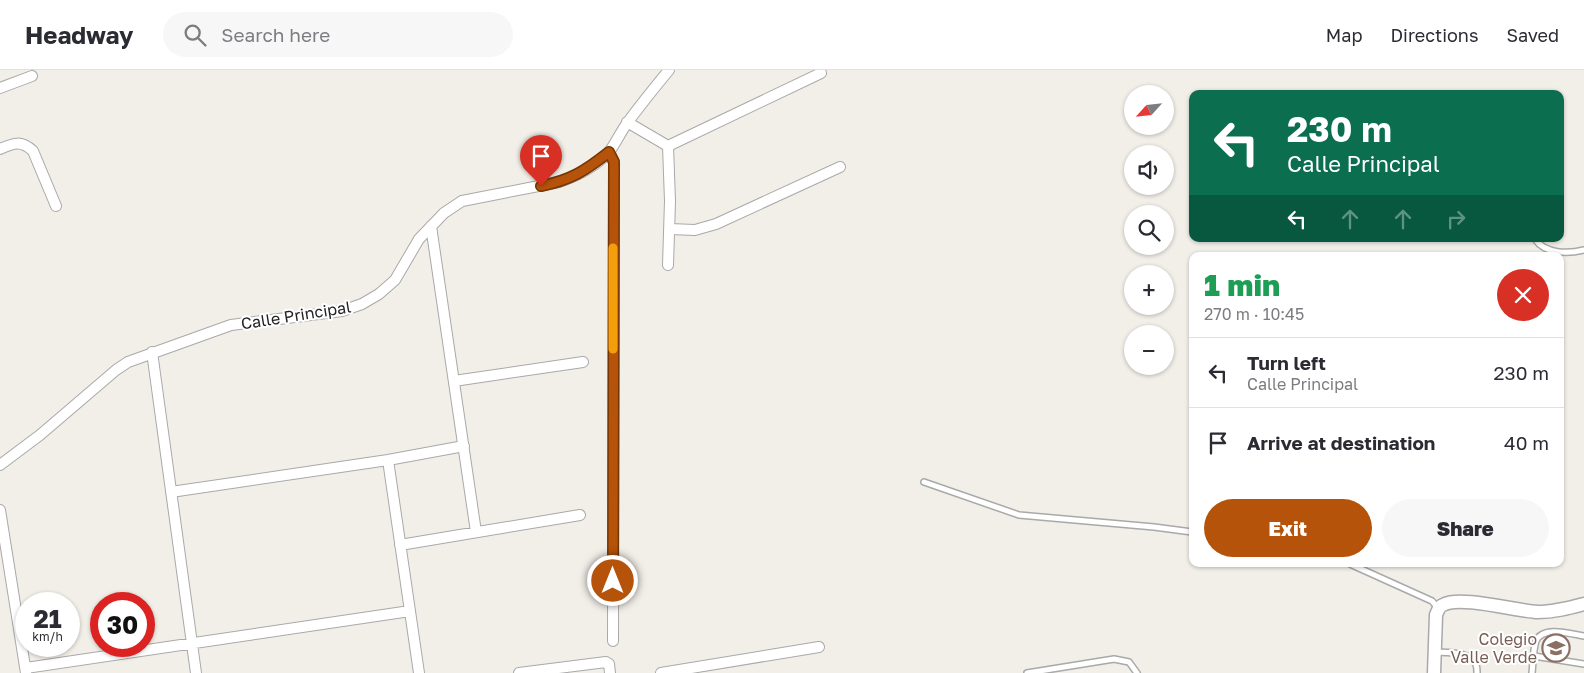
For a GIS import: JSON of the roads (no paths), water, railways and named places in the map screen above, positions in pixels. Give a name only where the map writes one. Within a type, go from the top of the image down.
[{"type":"street","points":[[613,640],[614,162],[609,152],[627,122],[670,70]]},
{"type":"street","points":[[668,146],[821,73]]},
{"type":"street","points":[[0,88],[32,76]]},
{"type":"street","points":[[627,122],[668,146]]},
{"type":"street","points":[[0,149],[14,144],[21,144],[33,151],[56,206]]},
{"type":"street","points":[[668,146],[670,229],[668,265]]},
{"type":"street","name":"Calle Principal","points":[[0,465],[40,435],[116,370],[128,362],[231,325],[342,311],[362,304],[379,294],[395,280],[419,239],[444,213],[462,201],[559,182],[582,172],[609,152]]},
{"type":"street","points":[[670,229],[695,230],[716,224],[840,167]]},
{"type":"street","points":[[431,226],[476,532]]},
{"type":"street","points":[[152,352],[196,673]]},
{"type":"street","points":[[454,381],[583,362]]},
{"type":"street","points":[[171,492],[388,460],[464,446]]},
{"type":"street","points":[[388,460],[419,673]]},
{"type":"street","points":[[0,510],[26,670],[410,611]]},
{"type":"street","points":[[400,545],[580,515]]},
{"type":"street","points":[[1434,673],[1436,615],[1439,608],[1444,604],[1460,601],[1538,612],[1561,610],[1584,604]]},
{"type":"street","points":[[661,673],[819,647]]},
{"type":"street","points":[[519,673],[606,662],[609,664],[610,673]]},
{"type":"lane","points":[[1537,242],[1554,252],[1584,250]]},
{"type":"lane","points":[[924,482],[1020,515],[1189,532]]},
{"type":"lane","points":[[1357,567],[1432,601],[1439,608]]},
{"type":"lane","points":[[1532,673],[1536,642],[1542,634],[1552,632],[1584,636]]},
{"type":"lane","points":[[1434,652],[1470,657],[1476,664],[1477,673]]},
{"type":"lane","points":[[1534,656],[1584,664]]},
{"type":"lane","points":[[1027,673],[1114,659],[1129,662],[1137,673]]},
{"type":"place","name":"Colegio Valle Verde","points":[[1556,648]]}]
